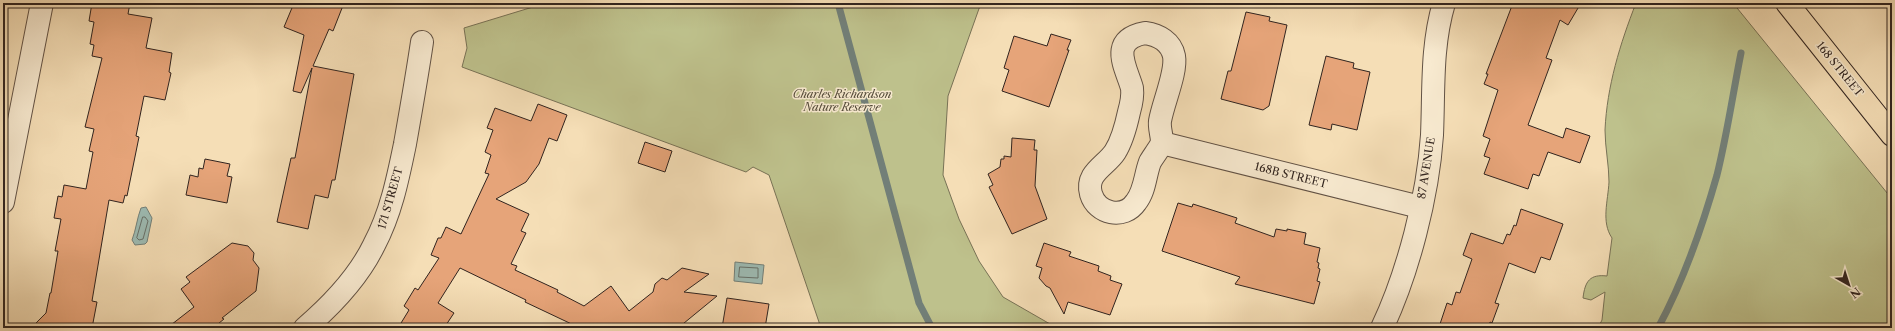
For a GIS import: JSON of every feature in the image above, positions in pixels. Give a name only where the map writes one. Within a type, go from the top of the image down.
[{"type":"main road","name":"168 STREET","points":[[1787,3],[1892,135]]},
{"type":"street","points":[[3,202],[42,3]]},
{"type":"street","name":"87 AVENUE","points":[[1382,328],[1397,291],[1420,207],[1431,140],[1434,49],[1444,3]]},
{"type":"street","points":[[1139,34],[1151,34],[1162,38],[1171,47],[1174,56],[1174,67],[1159,123],[1162,143],[1150,163],[1142,190],[1132,207],[1124,211],[1112,213],[1101,209],[1091,194],[1090,182],[1096,172],[1113,156],[1121,139],[1129,114],[1132,95],[1122,64],[1122,56],[1127,42],[1139,34]]},
{"type":"street","name":"171 STREET","points":[[305,328],[330,306],[348,285],[370,253],[383,226],[400,167],[416,87],[422,42]]},
{"type":"street","name":"168B STREET","points":[[1162,143],[1420,207]]},
{"type":"green space","name":"Charles Richardson Nature Reserve","points":[[546,3],[981,3],[948,96],[943,175],[959,219],[979,261],[1003,297],[1057,328],[821,328],[769,175],[753,167],[746,172],[462,67],[467,48],[464,28]]},
{"type":"green space","points":[[1636,3],[1733,3],[1892,199],[1892,328],[1598,328],[1602,320],[1605,292],[1591,300],[1583,298],[1585,287],[1589,280],[1596,276],[1607,276],[1612,238],[1606,218],[1609,182],[1605,136],[1606,114],[1615,65]]},
{"type":"water","points":[[146,207],[152,218],[147,242],[145,244],[135,245],[132,240],[138,216],[141,208]]},
{"type":"water","points":[[735,262],[764,265],[762,284],[734,281]]},
{"type":"building","points":[[92,3],[130,3],[128,14],[152,18],[146,48],[172,53],[169,72],[171,73],[165,100],[144,96],[136,136],[139,137],[127,196],[125,195],[123,203],[109,200],[92,301],[97,302],[92,328],[31,328],[46,313],[51,293],[58,251],[55,251],[61,219],[54,218],[58,196],[62,197],[64,185],[86,189],[93,152],[89,151],[94,129],[85,127],[102,58],[92,56],[94,45],[90,44],[94,22],[89,21]]},
{"type":"building","points":[[294,3],[344,3],[333,31],[329,29],[313,66],[354,74],[335,180],[332,180],[328,198],[315,195],[308,229],[277,222],[291,158],[295,158],[312,68],[301,93],[293,91],[304,35],[284,27]]},
{"type":"building","points":[[1513,3],[1581,3],[1568,25],[1560,20],[1546,58],[1552,60],[1528,125],[1563,138],[1566,128],[1590,136],[1580,163],[1548,152],[1539,176],[1533,174],[1528,189],[1484,174],[1490,158],[1484,156],[1490,139],[1483,136],[1498,90],[1484,84],[1488,74],[1486,74]]},
{"type":"building","points":[[1246,12],[1270,17],[1269,21],[1287,25],[1269,106],[1263,110],[1221,99],[1228,71],[1231,71]]},
{"type":"building","points":[[1051,34],[1071,40],[1067,50],[1069,50],[1049,107],[1002,91],[1009,70],[1004,68],[1014,36],[1047,46]]},
{"type":"building","points":[[1326,56],[1354,63],[1353,68],[1370,72],[1357,130],[1332,124],[1331,130],[1309,125]]},
{"type":"building","points":[[538,104],[567,115],[557,141],[549,138],[539,164],[526,182],[496,199],[529,214],[521,231],[526,233],[511,264],[517,266],[515,270],[558,290],[557,292],[584,306],[611,286],[629,311],[653,292],[655,284],[662,278],[667,280],[682,268],[709,274],[684,292],[717,296],[678,328],[580,328],[525,302],[526,300],[460,268],[438,303],[454,313],[444,328],[398,328],[409,310],[404,306],[415,288],[418,290],[439,258],[431,255],[438,238],[441,238],[446,227],[461,234],[489,174],[485,173],[491,155],[485,152],[493,130],[487,128],[495,108],[531,121]]},
{"type":"building","points":[[1012,138],[1035,140],[1034,150],[1037,150],[1035,186],[1047,219],[1012,234],[989,187],[993,185],[988,174],[1000,167],[1001,159],[1004,159],[1004,156],[1011,157]]},
{"type":"building","points":[[645,142],[672,151],[665,172],[638,163]]},
{"type":"building","points":[[205,159],[230,164],[227,176],[232,177],[227,203],[186,195],[190,175],[198,177],[199,168],[203,169]]},
{"type":"building","points":[[1178,203],[1192,207],[1193,204],[1237,218],[1235,223],[1274,237],[1276,229],[1287,231],[1287,229],[1306,233],[1304,244],[1320,248],[1317,262],[1319,263],[1318,268],[1320,269],[1317,281],[1320,282],[1314,304],[1235,284],[1240,277],[1162,251]]},
{"type":"building","points":[[1521,209],[1563,224],[1550,260],[1541,257],[1535,273],[1509,263],[1495,303],[1499,304],[1492,323],[1490,322],[1488,328],[1441,328],[1442,325],[1440,324],[1447,303],[1452,305],[1456,292],[1460,293],[1472,259],[1463,255],[1471,233],[1503,244],[1507,234],[1510,235],[1514,225],[1516,226]]},
{"type":"building","points":[[232,243],[248,246],[254,253],[253,260],[259,268],[256,291],[222,318],[224,319],[213,328],[167,328],[194,307],[181,289],[190,282],[186,277]]},
{"type":"building","points":[[1044,243],[1071,252],[1069,256],[1099,266],[1098,271],[1111,276],[1110,280],[1122,284],[1110,315],[1068,302],[1064,314],[1050,288],[1046,286],[1039,278],[1042,268],[1036,266]]},
{"type":"building","points":[[727,298],[769,304],[765,328],[722,328]]},
{"type":"waterway","points":[[838,3],[919,303],[932,328]]},
{"type":"waterway","points":[[1658,328],[1684,272],[1699,234],[1711,195],[1724,145],[1741,53]]}]
